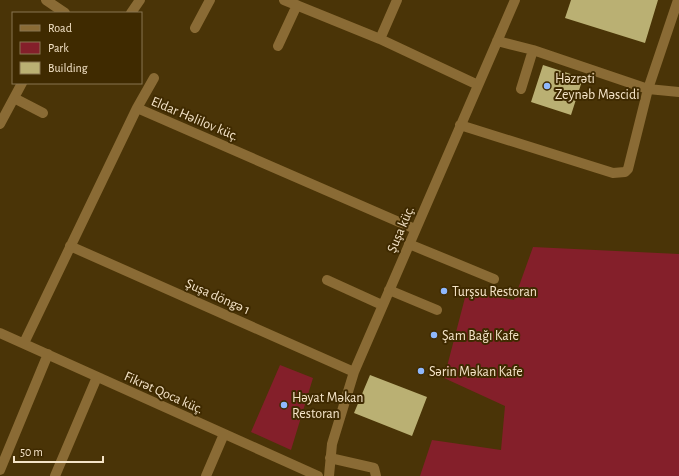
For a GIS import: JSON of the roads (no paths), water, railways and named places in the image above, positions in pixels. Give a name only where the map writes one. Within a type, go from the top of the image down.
[{"type":"street","points":[[46,0],[64,12]]},
{"type":"street","points":[[132,12],[140,0]]},
{"type":"street","points":[[195,28],[210,0]]},
{"type":"street","points":[[284,0],[380,39],[478,85]]},
{"type":"street","points":[[380,39],[397,0]]},
{"type":"street","name":"Şuşa küç.","points":[[329,476],[330,458],[338,422],[354,372],[515,0]]},
{"type":"street","points":[[460,125],[613,173],[621,174],[628,169],[648,89],[678,0]]},
{"type":"street","points":[[278,46],[297,5]]},
{"type":"street","points":[[497,41],[533,50],[648,89],[679,92]]},
{"type":"street","points":[[521,89],[533,50]]},
{"type":"street","points":[[137,108],[154,78]]},
{"type":"street","points":[[1,119],[21,84]]},
{"type":"street","points":[[14,98],[43,112]]},
{"type":"street","name":"Eldar Həlilov küç.","points":[[24,343],[137,108],[415,229]]},
{"type":"street","points":[[409,244],[494,279]]},
{"type":"street","name":"Şuşa döngə 1","points":[[70,246],[354,372]]},
{"type":"street","points":[[327,280],[382,305]]},
{"type":"street","points":[[389,290],[437,310]]},
{"type":"street","name":"Fikrət Qoca küç.","points":[[0,332],[318,476]]},
{"type":"street","points":[[0,470],[48,354]]},
{"type":"street","points":[[55,476],[98,377]]},
{"type":"street","points":[[206,476],[224,434]]},
{"type":"street","points":[[330,458],[368,465],[374,468],[376,476]]},
{"type":"place","name":"Həzrəti Zeynəb Məscidi","points":[[547,86]]},
{"type":"place","name":"Turşsu Restoran","points":[[444,291]]},
{"type":"place","name":"Şam Bağı Kafe","points":[[434,335]]},
{"type":"place","name":"Sərin Məkan Kafe","points":[[421,371]]},
{"type":"place","name":"Həyat Məkan Restoran","points":[[284,405]]}]
